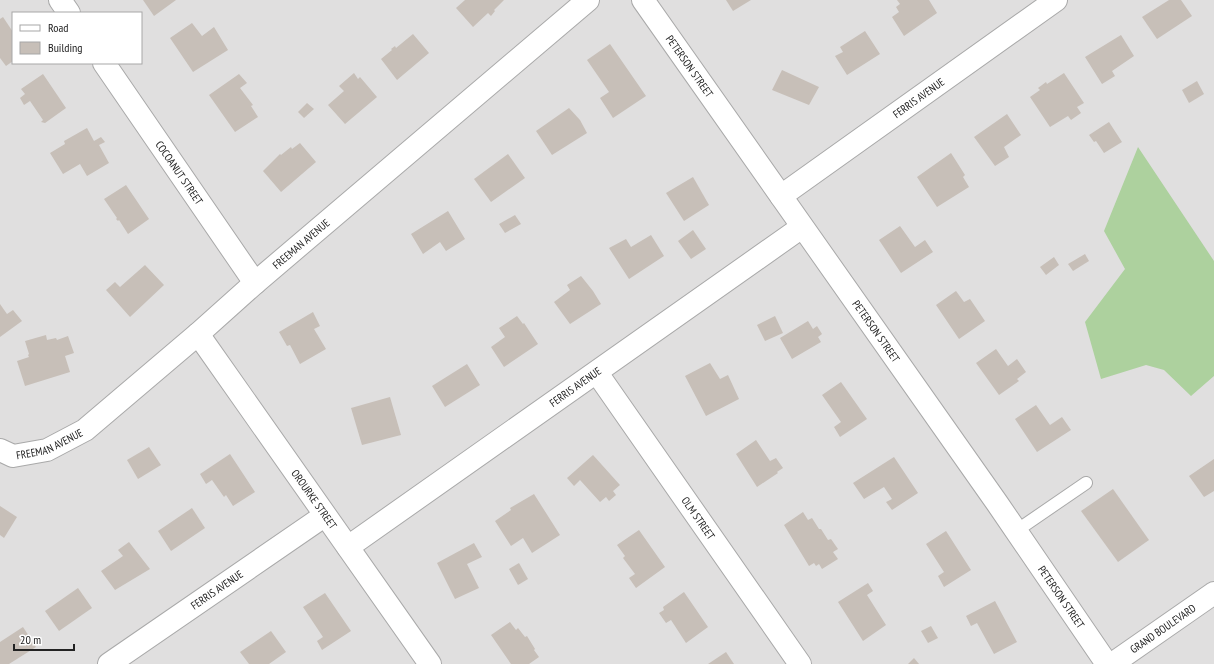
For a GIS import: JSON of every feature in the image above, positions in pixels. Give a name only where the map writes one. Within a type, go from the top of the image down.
[{"type":"street","points":[[60,0],[68,12]]},
{"type":"street","name":"PETERSON STREET","points":[[643,0],[1016,531],[1107,664]]},
{"type":"street","name":"FERRIS AVENUE","points":[[781,196],[1056,0]]},
{"type":"street","name":"FREEMAN AVENUE","points":[[0,450],[13,456],[47,450],[85,430],[198,334],[576,4]]},
{"type":"street","name":"COCOANUT STREET","points":[[105,64],[255,283]]},
{"type":"street","name":"FERRIS AVENUE","points":[[348,547],[597,373],[802,227]]},
{"type":"street","name":"OROURKE STREET","points":[[198,334],[324,516],[348,547],[430,664]]},
{"type":"street","name":"OLM STREET","points":[[597,373],[800,664]]},
{"type":"street","name":"FERRIS AVENUE","points":[[109,664],[324,516]]},
{"type":"street","name":"GRAND BOULEVARD","points":[[1112,664],[1214,593]]},
{"type":"lane","points":[[1016,531],[1086,483]]},
{"type":"shaded area","points":[[0,0],[1214,0],[1214,664],[0,664]]},
{"type":"green space","points":[[1138,147],[1214,261],[1214,376],[1191,396],[1164,370],[1146,365],[1101,379],[1085,322],[1125,269],[1104,231]]},
{"type":"building","points":[[143,0],[176,0],[154,16]]},
{"type":"building","points":[[465,0],[504,0],[494,10],[495,11],[491,16],[488,13],[473,27],[456,8]]},
{"type":"building","points":[[726,0],[751,0],[733,11]]},
{"type":"building","points":[[897,0],[929,0],[937,13],[904,36],[892,17],[899,12],[896,7],[900,4]]},
{"type":"building","points":[[1169,0],[1181,0],[1192,16],[1157,39],[1142,17]]},
{"type":"building","points":[[3,17],[12,30],[12,62],[6,66],[0,58],[0,19]]},
{"type":"building","points":[[192,23],[202,36],[214,27],[228,50],[193,72],[170,38]]},
{"type":"building","points":[[865,31],[880,54],[847,75],[835,56],[843,52],[840,47]]},
{"type":"building","points":[[413,34],[429,53],[397,80],[381,59],[392,50],[391,49],[395,46],[396,48]]},
{"type":"building","points":[[1121,35],[1134,56],[1112,71],[1115,76],[1102,84],[1085,57]]},
{"type":"building","points":[[610,44],[646,96],[613,118],[600,98],[609,92],[587,60]]},
{"type":"building","points":[[782,70],[819,87],[809,105],[772,90]]},
{"type":"building","points":[[354,73],[358,79],[360,77],[377,97],[345,124],[328,105],[344,91],[339,86]]},
{"type":"building","points":[[1064,73],[1084,103],[1077,107],[1081,113],[1071,120],[1068,116],[1050,127],[1030,97],[1040,90],[1038,88],[1046,82],[1047,84]]},
{"type":"building","points":[[43,74],[66,108],[45,123],[41,122],[43,120],[30,101],[24,105],[20,98],[25,94],[21,89]]},
{"type":"building","points":[[239,74],[247,83],[240,88],[253,105],[251,106],[258,117],[235,132],[209,95]]},
{"type":"building","points":[[1197,81],[1204,94],[1189,103],[1182,90]]},
{"type":"building","points":[[307,103],[314,109],[304,118],[298,112]]},
{"type":"building","points":[[569,108],[580,120],[587,133],[552,155],[536,131]]},
{"type":"building","points":[[1007,114],[1021,135],[1004,147],[1009,157],[995,166],[974,137]]},
{"type":"building","points":[[1109,122],[1122,142],[1104,153],[1096,141],[1094,142],[1089,135]]},
{"type":"building","points":[[87,128],[94,141],[101,137],[105,142],[99,145],[109,163],[87,176],[80,164],[63,174],[50,153],[65,144],[64,141]]},
{"type":"building","points":[[300,143],[316,162],[281,192],[263,171],[280,154],[281,155],[291,147],[292,149]]},
{"type":"building","points":[[951,153],[965,175],[963,177],[969,187],[937,207],[917,177]]},
{"type":"building","points":[[508,154],[525,178],[491,202],[474,179]]},
{"type":"building","points":[[693,177],[709,205],[684,221],[666,193]]},
{"type":"building","points":[[126,185],[149,219],[128,234],[119,220],[118,221],[116,219],[117,218],[104,199]]},
{"type":"building","points":[[448,211],[465,239],[446,251],[440,242],[423,254],[411,234]]},
{"type":"building","points":[[515,215],[521,224],[505,233],[499,224]]},
{"type":"building","points":[[900,226],[915,247],[925,240],[933,252],[901,273],[879,240]]},
{"type":"building","points":[[693,230],[706,249],[691,259],[678,241]]},
{"type":"building","points":[[651,235],[664,256],[629,279],[609,248],[626,239],[631,247]]},
{"type":"building","points":[[1085,254],[1089,261],[1073,271],[1068,264]]},
{"type":"building","points":[[1054,257],[1059,265],[1046,275],[1040,267]]},
{"type":"building","points":[[145,265],[164,285],[130,317],[106,290],[115,282],[120,287]]},
{"type":"building","points":[[581,276],[601,304],[570,324],[554,302],[570,290],[567,285]]},
{"type":"building","points":[[956,291],[964,302],[970,299],[985,321],[959,339],[936,305]]},
{"type":"building","points":[[0,304],[7,314],[13,310],[22,321],[0,337]]},
{"type":"building","points":[[313,312],[320,326],[314,329],[326,349],[300,364],[290,345],[287,346],[279,332]]},
{"type":"building","points":[[517,316],[523,324],[524,323],[538,344],[504,367],[491,347],[505,337],[499,328]]},
{"type":"building","points":[[775,316],[783,333],[765,341],[757,325]]},
{"type":"building","points":[[808,321],[813,329],[817,326],[822,334],[818,337],[821,342],[792,359],[780,338]]},
{"type":"building","points":[[46,335],[47,340],[56,338],[57,340],[68,336],[74,353],[65,356],[70,372],[25,386],[17,361],[29,357],[25,341]]},
{"type":"building","points":[[996,349],[1008,366],[1017,359],[1026,372],[1017,379],[1019,381],[999,395],[976,363]]},
{"type":"building","points":[[710,363],[720,379],[728,375],[739,399],[706,416],[685,376]]},
{"type":"building","points":[[467,364],[480,385],[445,407],[432,386]]},
{"type":"building","points":[[841,382],[867,419],[840,437],[834,427],[841,422],[822,395]]},
{"type":"building","points":[[390,397],[401,435],[362,445],[351,408]]},
{"type":"building","points":[[1036,405],[1050,425],[1062,417],[1071,430],[1037,452],[1015,419]]},
{"type":"building","points":[[756,440],[770,461],[776,458],[783,468],[757,487],[736,454]]},
{"type":"building","points":[[149,447],[161,465],[138,479],[127,460]]},
{"type":"building","points":[[230,454],[255,492],[233,506],[226,495],[224,497],[212,480],[206,484],[200,474]]},
{"type":"building","points":[[593,455],[620,485],[613,491],[616,495],[609,501],[606,497],[600,502],[580,480],[574,486],[567,478]]},
{"type":"building","points":[[894,457],[918,493],[892,510],[886,502],[892,499],[884,487],[864,499],[853,483]]},
{"type":"building","points":[[1214,459],[1214,491],[1204,497],[1189,476]]},
{"type":"building","points":[[1113,489],[1149,540],[1118,562],[1081,511]]},
{"type":"building","points":[[534,494],[560,535],[532,553],[523,538],[511,546],[495,521],[511,510],[510,508]]},
{"type":"building","points":[[0,506],[17,517],[4,538],[0,535]]},
{"type":"building","points":[[192,508],[205,528],[171,551],[158,531]]},
{"type":"building","points":[[803,512],[808,520],[812,518],[828,540],[831,539],[838,549],[833,552],[838,559],[822,569],[819,564],[816,566],[814,563],[809,566],[784,525]]},
{"type":"building","points":[[639,530],[665,567],[636,588],[629,578],[635,574],[623,558],[625,556],[617,545]]},
{"type":"building","points":[[946,531],[971,570],[944,587],[938,576],[944,572],[926,544]]},
{"type":"building","points":[[129,542],[150,569],[115,590],[101,571],[123,556],[118,550]]},
{"type":"building","points":[[474,543],[482,557],[467,564],[479,588],[455,599],[437,563]]},
{"type":"building","points":[[519,563],[528,579],[518,585],[509,569]]},
{"type":"building","points":[[868,583],[873,591],[867,595],[886,625],[863,641],[838,602]]},
{"type":"building","points":[[78,588],[92,608],[59,631],[45,611]]},
{"type":"building","points":[[684,592],[708,627],[686,643],[671,620],[666,623],[659,613],[664,610],[663,607]]},
{"type":"building","points":[[325,593],[351,631],[322,650],[317,641],[323,637],[303,607]]},
{"type":"building","points":[[995,601],[1017,642],[994,654],[977,623],[971,626],[966,616]]},
{"type":"building","points":[[510,622],[516,630],[518,628],[525,637],[527,636],[539,657],[529,664],[511,664],[491,635]]},
{"type":"building","points":[[931,626],[938,638],[928,643],[921,631]]},
{"type":"building","points":[[23,627],[36,647],[9,664],[0,664],[0,642]]},
{"type":"building","points":[[271,631],[286,652],[269,664],[249,664],[240,652]]},
{"type":"building","points":[[726,652],[734,664],[708,664]]},
{"type":"building","points":[[914,658],[919,664],[908,664]]}]
